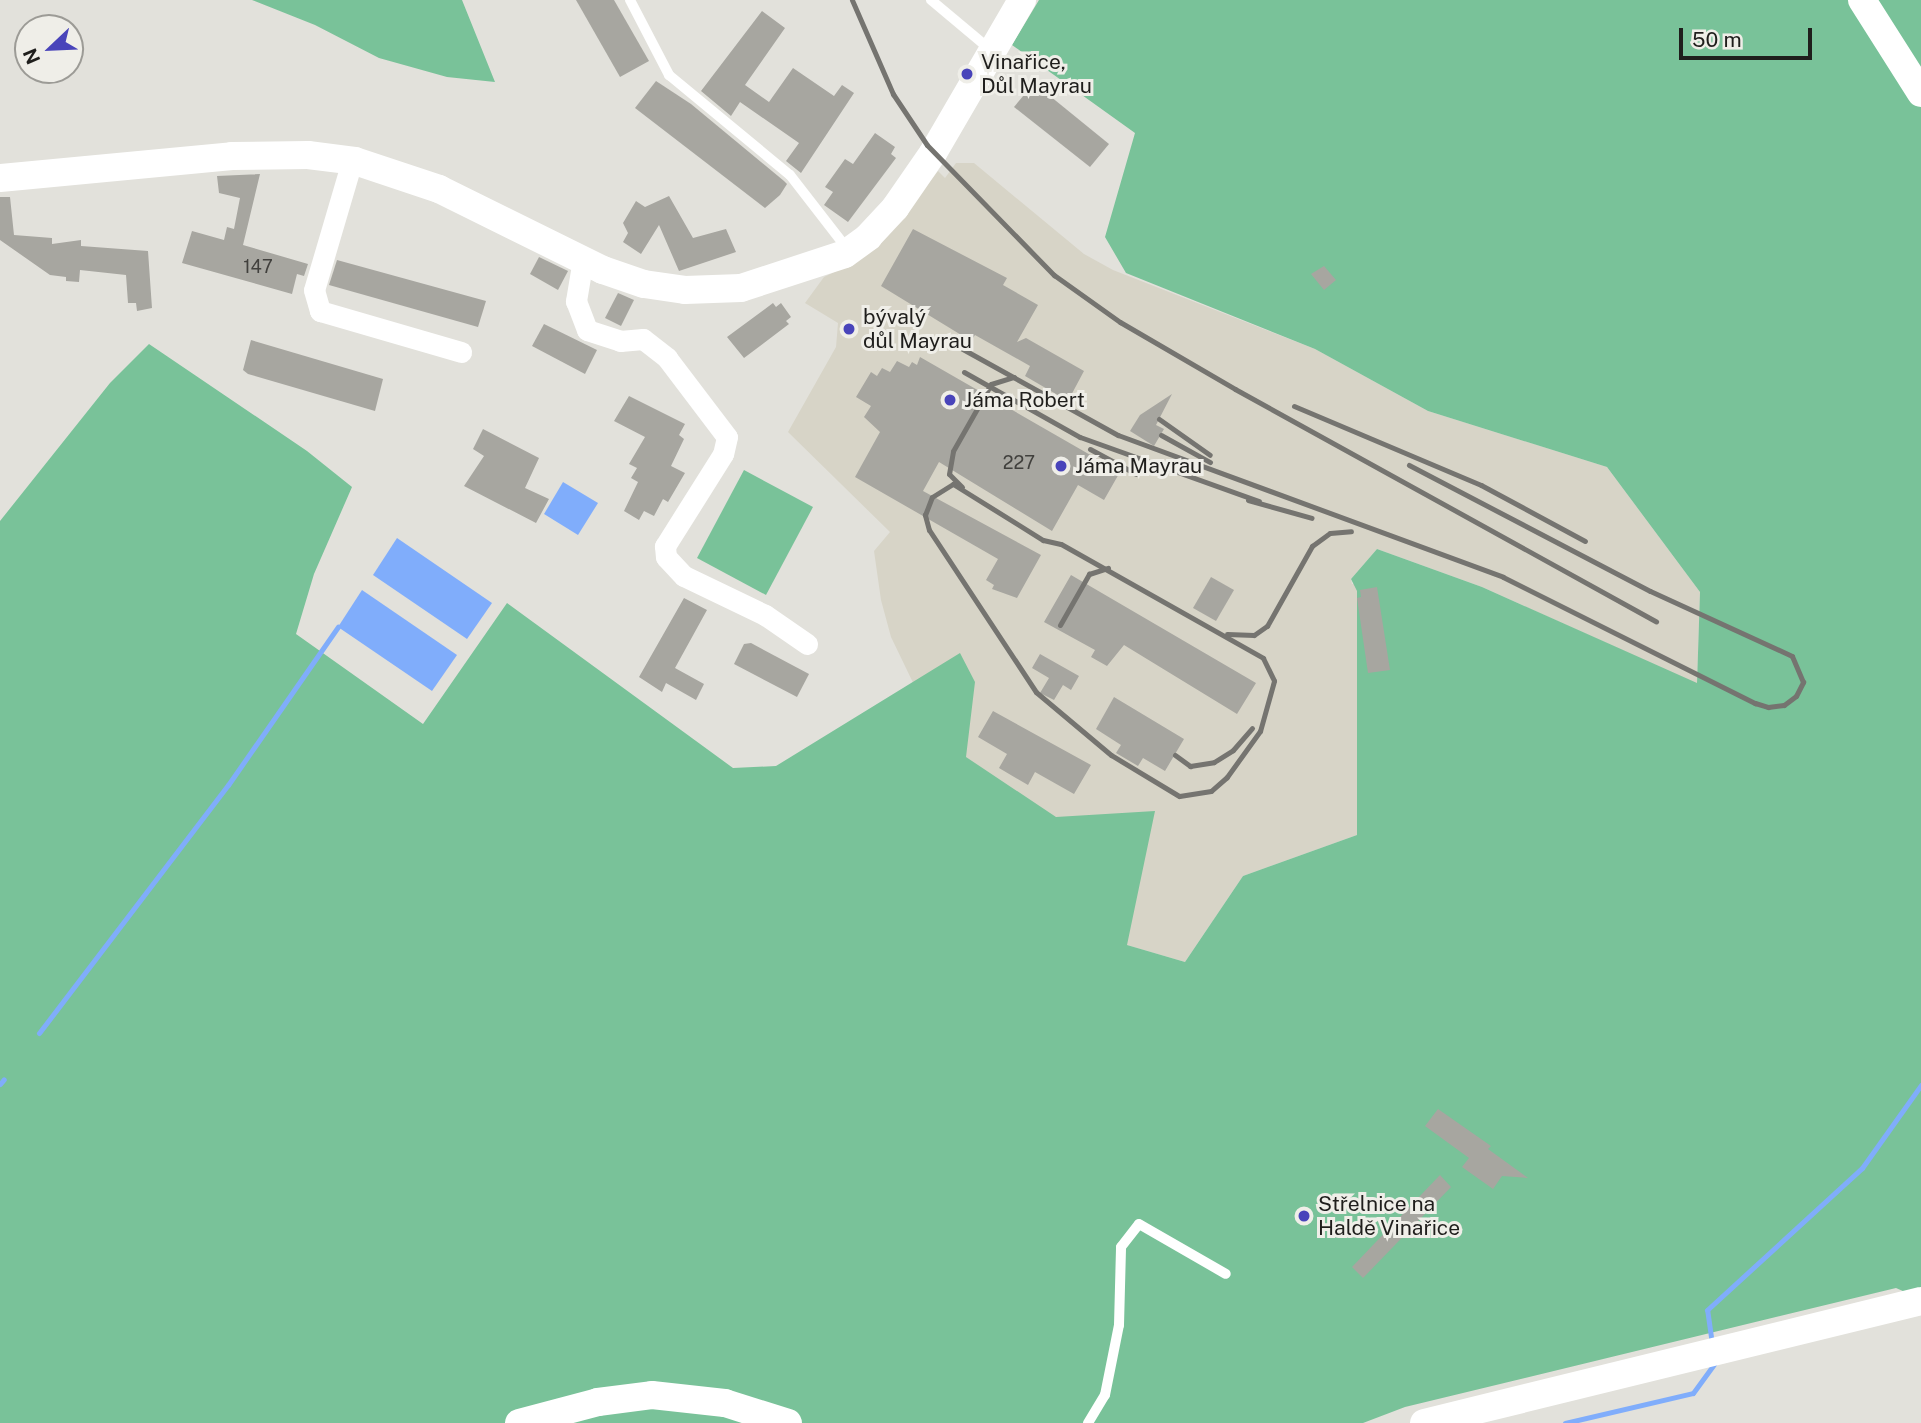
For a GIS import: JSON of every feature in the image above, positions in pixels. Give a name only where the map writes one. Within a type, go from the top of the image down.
[{"type":"street","points":[[0,178],[232,156],[308,155],[352,161],[397,172],[583,259],[645,284],[685,290],[741,288],[849,251],[895,208],[994,53],[1022,0]]},
{"type":"street","points":[[1862,0],[1921,93]]},
{"type":"street","points":[[352,161],[314,290],[320,311],[461,352]]},
{"type":"street","points":[[583,259],[576,301],[587,330],[620,341],[643,340],[667,358],[726,437],[723,454],[665,546],[666,557],[684,576],[765,615],[807,644]]},
{"type":"street","points":[[1423,1423],[1921,1301]]},
{"type":"street","points":[[519,1423],[598,1402],[652,1395],[726,1404],[788,1423]]},
{"type":"lane","points":[[630,0],[668,75],[790,175],[849,251]]},
{"type":"lane","points":[[931,0],[994,53]]},
{"type":"lane","points":[[1088,1423],[1105,1395],[1119,1325],[1121,1247],[1139,1224],[1226,1274]]},
{"type":"shaded area","points":[[956,163],[974,163],[1084,254],[1113,270],[1315,349],[1428,411],[1607,467],[1700,592],[1697,684],[1482,587],[1377,549],[1351,579],[1352,584],[1386,581],[1357,700],[1357,835],[1243,876],[1185,962],[1127,945],[1052,826],[946,751],[891,637],[881,600],[874,551],[890,532],[788,432],[836,347],[838,323],[805,303],[824,277],[855,262],[898,223],[938,171],[945,178]]},
{"type":"green space","points":[[252,0],[462,0],[495,82],[447,77],[379,58],[315,25]]},
{"type":"green space","points":[[1039,0],[1921,0],[1921,1299],[1896,1288],[1405,1407],[1363,1423],[0,1423],[0,521],[110,383],[149,344],[307,451],[352,487],[314,574],[296,634],[423,724],[507,603],[733,768],[776,766],[960,653],[975,682],[966,757],[1056,817],[1155,811],[1127,945],[1185,962],[1243,876],[1357,835],[1357,591],[1351,579],[1377,549],[1482,587],[1697,683],[1700,592],[1607,467],[1428,411],[1315,349],[1126,273],[1105,237],[1135,133],[1012,45]]},
{"type":"green space","points":[[744,470],[813,507],[766,595],[697,558]]},
{"type":"water","points":[[563,482],[598,503],[578,535],[544,514]]},
{"type":"water","points":[[397,538],[492,603],[467,639],[373,575]]},
{"type":"water","points":[[362,590],[457,655],[432,691],[338,627]]},
{"type":"building","points":[[576,0],[614,0],[649,61],[620,77]]},
{"type":"building","points":[[762,11],[785,28],[745,85],[769,102],[793,68],[834,96],[842,85],[854,93],[801,173],[786,161],[799,143],[740,102],[731,116],[701,91]]},
{"type":"building","points":[[656,81],[691,104],[784,181],[787,184],[780,195],[765,208],[635,108]]},
{"type":"building","points":[[1034,83],[1109,144],[1090,167],[1014,107]]},
{"type":"building","points":[[875,133],[895,147],[891,154],[896,158],[848,222],[824,205],[833,192],[825,187],[845,159],[853,164]]},
{"type":"building","points":[[260,174],[243,245],[308,264],[304,276],[297,274],[292,294],[182,263],[192,231],[224,240],[227,227],[234,229],[240,198],[219,193],[217,176]]},
{"type":"building","points":[[669,196],[693,238],[726,229],[736,252],[679,271],[659,225],[641,254],[623,242],[628,233],[623,223],[636,201],[645,207]]},
{"type":"building","points":[[0,197],[10,197],[14,235],[52,238],[52,244],[81,240],[81,246],[148,251],[152,308],[137,311],[136,303],[128,303],[126,275],[80,270],[79,282],[66,281],[66,277],[50,275],[0,240]]},
{"type":"building","points":[[913,229],[1007,278],[1003,285],[1038,305],[1017,342],[1026,338],[1084,371],[1068,401],[1025,376],[1030,366],[975,335],[971,341],[881,286]]},
{"type":"building","points":[[539,257],[568,271],[558,290],[530,274]]},
{"type":"building","points":[[337,260],[486,301],[478,327],[329,285]]},
{"type":"building","points":[[1324,266],[1336,280],[1324,290],[1311,274]]},
{"type":"building","points":[[618,293],[634,300],[621,326],[605,318]]},
{"type":"building","points":[[773,303],[776,307],[781,303],[791,317],[786,321],[789,324],[744,358],[727,337]]},
{"type":"building","points":[[544,324],[597,350],[585,374],[532,346]]},
{"type":"building","points":[[251,340],[383,379],[375,411],[248,374],[243,370]]},
{"type":"building","points":[[920,357],[1120,472],[1104,500],[1078,485],[1052,531],[939,462],[923,491],[1041,555],[1017,598],[992,589],[994,585],[986,580],[998,559],[855,477],[880,432],[864,417],[871,406],[856,397],[871,372],[877,376],[882,368],[890,372],[897,361],[909,367],[912,362],[917,365]]},
{"type":"building","points":[[1172,394],[1156,425],[1164,429],[1154,446],[1130,431],[1140,415]]},
{"type":"building","points":[[629,396],[685,424],[679,435],[684,439],[671,466],[685,473],[668,502],[663,499],[654,516],[644,511],[639,520],[624,511],[638,482],[631,478],[637,468],[629,464],[645,437],[614,421]]},
{"type":"building","points":[[483,429],[539,458],[525,488],[549,499],[536,523],[464,486],[484,456],[473,449]]},
{"type":"building","points":[[1071,575],[1256,683],[1237,714],[1124,645],[1107,666],[1091,657],[1095,650],[1044,622]]},
{"type":"building","points":[[1211,577],[1234,590],[1216,621],[1193,608]]},
{"type":"building","points":[[1377,587],[1390,670],[1368,673],[1357,598],[1361,597],[1360,590]]},
{"type":"building","points":[[684,598],[707,610],[675,668],[704,684],[696,700],[666,683],[662,692],[639,677]]},
{"type":"building","points":[[751,643],[809,674],[797,697],[734,664],[744,644]]},
{"type":"building","points":[[1040,654],[1079,676],[1071,690],[1063,685],[1054,700],[1040,693],[1049,678],[1032,668]]},
{"type":"building","points":[[1114,697],[1184,739],[1165,771],[1143,758],[1138,766],[1116,753],[1121,745],[1096,729]]},
{"type":"building","points":[[993,711],[1091,765],[1074,794],[1035,772],[1028,785],[999,768],[1007,754],[978,737]]},
{"type":"building","points":[[1438,1109],[1491,1146],[1488,1149],[1528,1178],[1502,1176],[1493,1189],[1462,1167],[1469,1158],[1425,1126]]},
{"type":"building","points":[[1440,1175],[1451,1187],[1363,1278],[1352,1267]]},
{"type":"waterway","points":[[39,1033],[228,785],[338,627]]},
{"type":"waterway","points":[[0,1084],[4,1079]]},
{"type":"waterway","points":[[1712,1344],[1707,1310],[1862,1168],[1921,1085]]},
{"type":"waterway","points":[[1565,1423],[1693,1393],[1716,1361]]},
{"type":"railway","points":[[852,0],[893,94],[927,145],[1054,275],[1120,322],[1235,389],[1656,621]]},
{"type":"railway","points":[[959,347],[1118,435],[1503,577],[1755,703],[1768,707],[1784,705],[1796,696],[1803,682],[1792,656],[1650,591],[1409,465]]},
{"type":"railway","points":[[964,372],[1080,437],[1259,501]]},
{"type":"railway","points":[[962,487],[949,474],[953,451],[991,384],[1014,377]]},
{"type":"railway","points":[[1294,406],[1481,485],[1585,541]]},
{"type":"railway","points":[[1159,419],[1210,455]]},
{"type":"railway","points":[[1161,435],[1210,462]]},
{"type":"railway","points":[[1090,449],[1136,474]]},
{"type":"railway","points":[[953,484],[1043,540],[1061,544],[1263,658],[1274,681],[1260,731],[1227,777],[1211,791],[1179,796],[1111,755],[1036,692],[929,530],[925,515],[932,497],[953,484]]},
{"type":"railway","points":[[1248,500],[1312,518]]},
{"type":"railway","points":[[1227,634],[1254,635],[1267,626],[1312,546],[1330,533],[1351,531]]},
{"type":"railway","points":[[1060,625],[1089,574],[1108,568]]},
{"type":"railway","points":[[1175,755],[1190,766],[1214,762],[1233,750],[1252,728]]},
{"type":"place","name":"Vinařice, Důl Mayrau","points":[[967,74]]},
{"type":"place","name":"bývalý důl Mayrau","points":[[849,329]]},
{"type":"place","name":"Jáma Robert","points":[[950,400]]},
{"type":"place","name":"Jáma Mayrau","points":[[1061,466]]},
{"type":"place","name":"Střelnice na Haldě Vinařice","points":[[1304,1216]]}]
